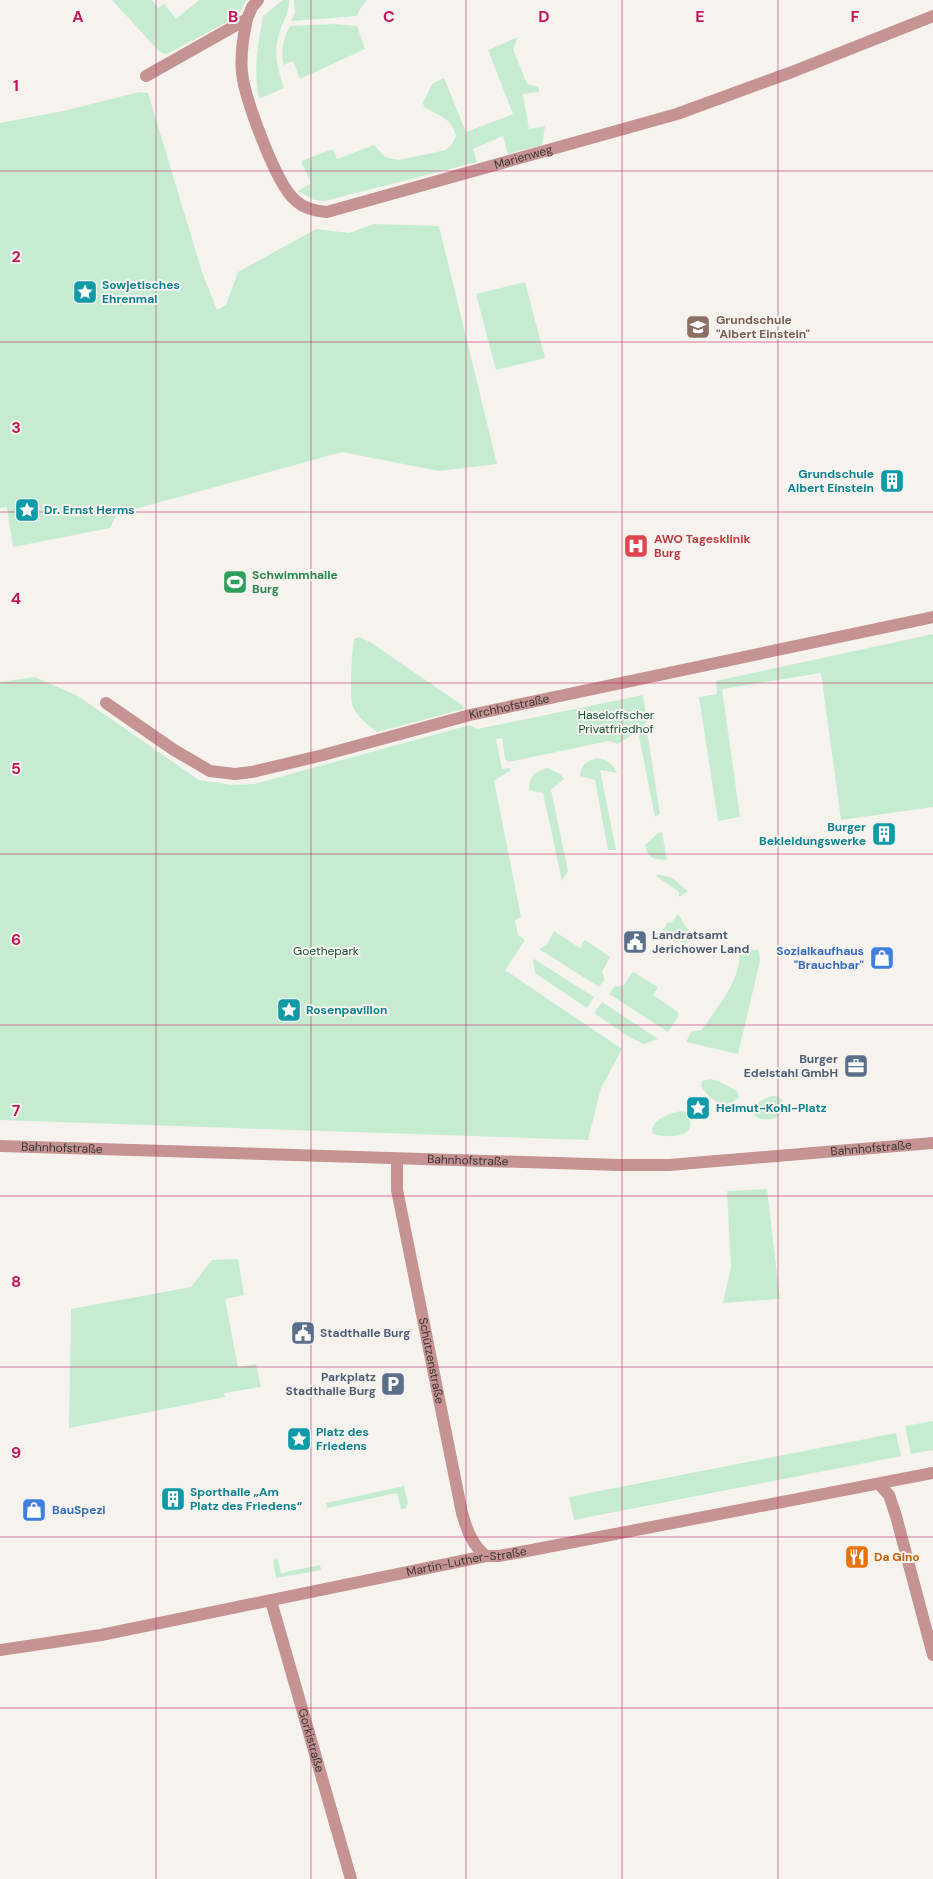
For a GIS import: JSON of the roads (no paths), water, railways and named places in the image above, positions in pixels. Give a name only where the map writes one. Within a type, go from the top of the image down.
[{"type":"street","name":"Marienweg","points":[[258,0],[252,7],[247,19],[241,55],[242,74],[252,113],[286,192],[296,201],[311,209],[326,212],[677,114],[792,72],[933,16]]},
{"type":"street","points":[[146,76],[247,19]]},
{"type":"street","name":"Kirchhofstraße","points":[[106,703],[174,750],[210,771],[244,773],[330,753],[470,715],[933,617]]},
{"type":"street","name":"Bahnhofstraße","points":[[0,1146],[574,1165],[669,1165],[933,1143]]},
{"type":"street","name":"Schützenstraße","points":[[398,1159],[396,1190],[462,1513],[473,1540],[479,1550],[486,1556]]},
{"type":"street","name":"Martin-Luther-Straße","points":[[0,1650],[101,1635],[486,1556],[523,1552],[933,1473]]},
{"type":"street","points":[[879,1484],[889,1495],[896,1516],[933,1655]]},
{"type":"street","name":"Gorkistraße","points":[[271,1601],[351,1879]]},
{"type":"place","name":"Sowjetisches Ehrenmal","points":[[85,292]]},
{"type":"place","name":"Grundschule \"Albert Einstein\"","points":[[698,327]]},
{"type":"place","name":"Grundschule Albert Einstein","points":[[892,481]]},
{"type":"place","name":"Dr. Ernst Herms","points":[[27,510]]},
{"type":"place","name":"AWO Tagesklinik Burg","points":[[636,546]]},
{"type":"place","name":"Schwimmhalle Burg","points":[[235,582]]},
{"type":"place","name":"Burger Bekleidungswerke","points":[[884,834]]},
{"type":"place","name":"Landratsamt Jerichower Land","points":[[635,942]]},
{"type":"place","name":"Sozialkaufhaus \"Brauchbar\"","points":[[882,958]]},
{"type":"place","name":"Rosenpavillon","points":[[289,1010]]},
{"type":"place","name":"Burger Edelstahl GmbH","points":[[856,1066]]},
{"type":"place","name":"Helmut-Kohl-Platz","points":[[698,1108]]},
{"type":"place","name":"Stadthalle Burg","points":[[303,1333]]},
{"type":"place","name":"Parkplatz Stadthalle Burg","points":[[393,1384]]},
{"type":"place","name":"Platz des Friedens","points":[[299,1439]]},
{"type":"place","name":"Sporthalle „Am Platz des Friedens“","points":[[173,1499]]},
{"type":"place","name":"BauSpezi","points":[[34,1510]]},
{"type":"place","name":"Da Gino","points":[[857,1557]]},
{"type":"park label","name":"Haseloffscher Privatfriedhof","points":[[616,722]]},
{"type":"park label","name":"Goethepark","points":[[326,951]]}]
